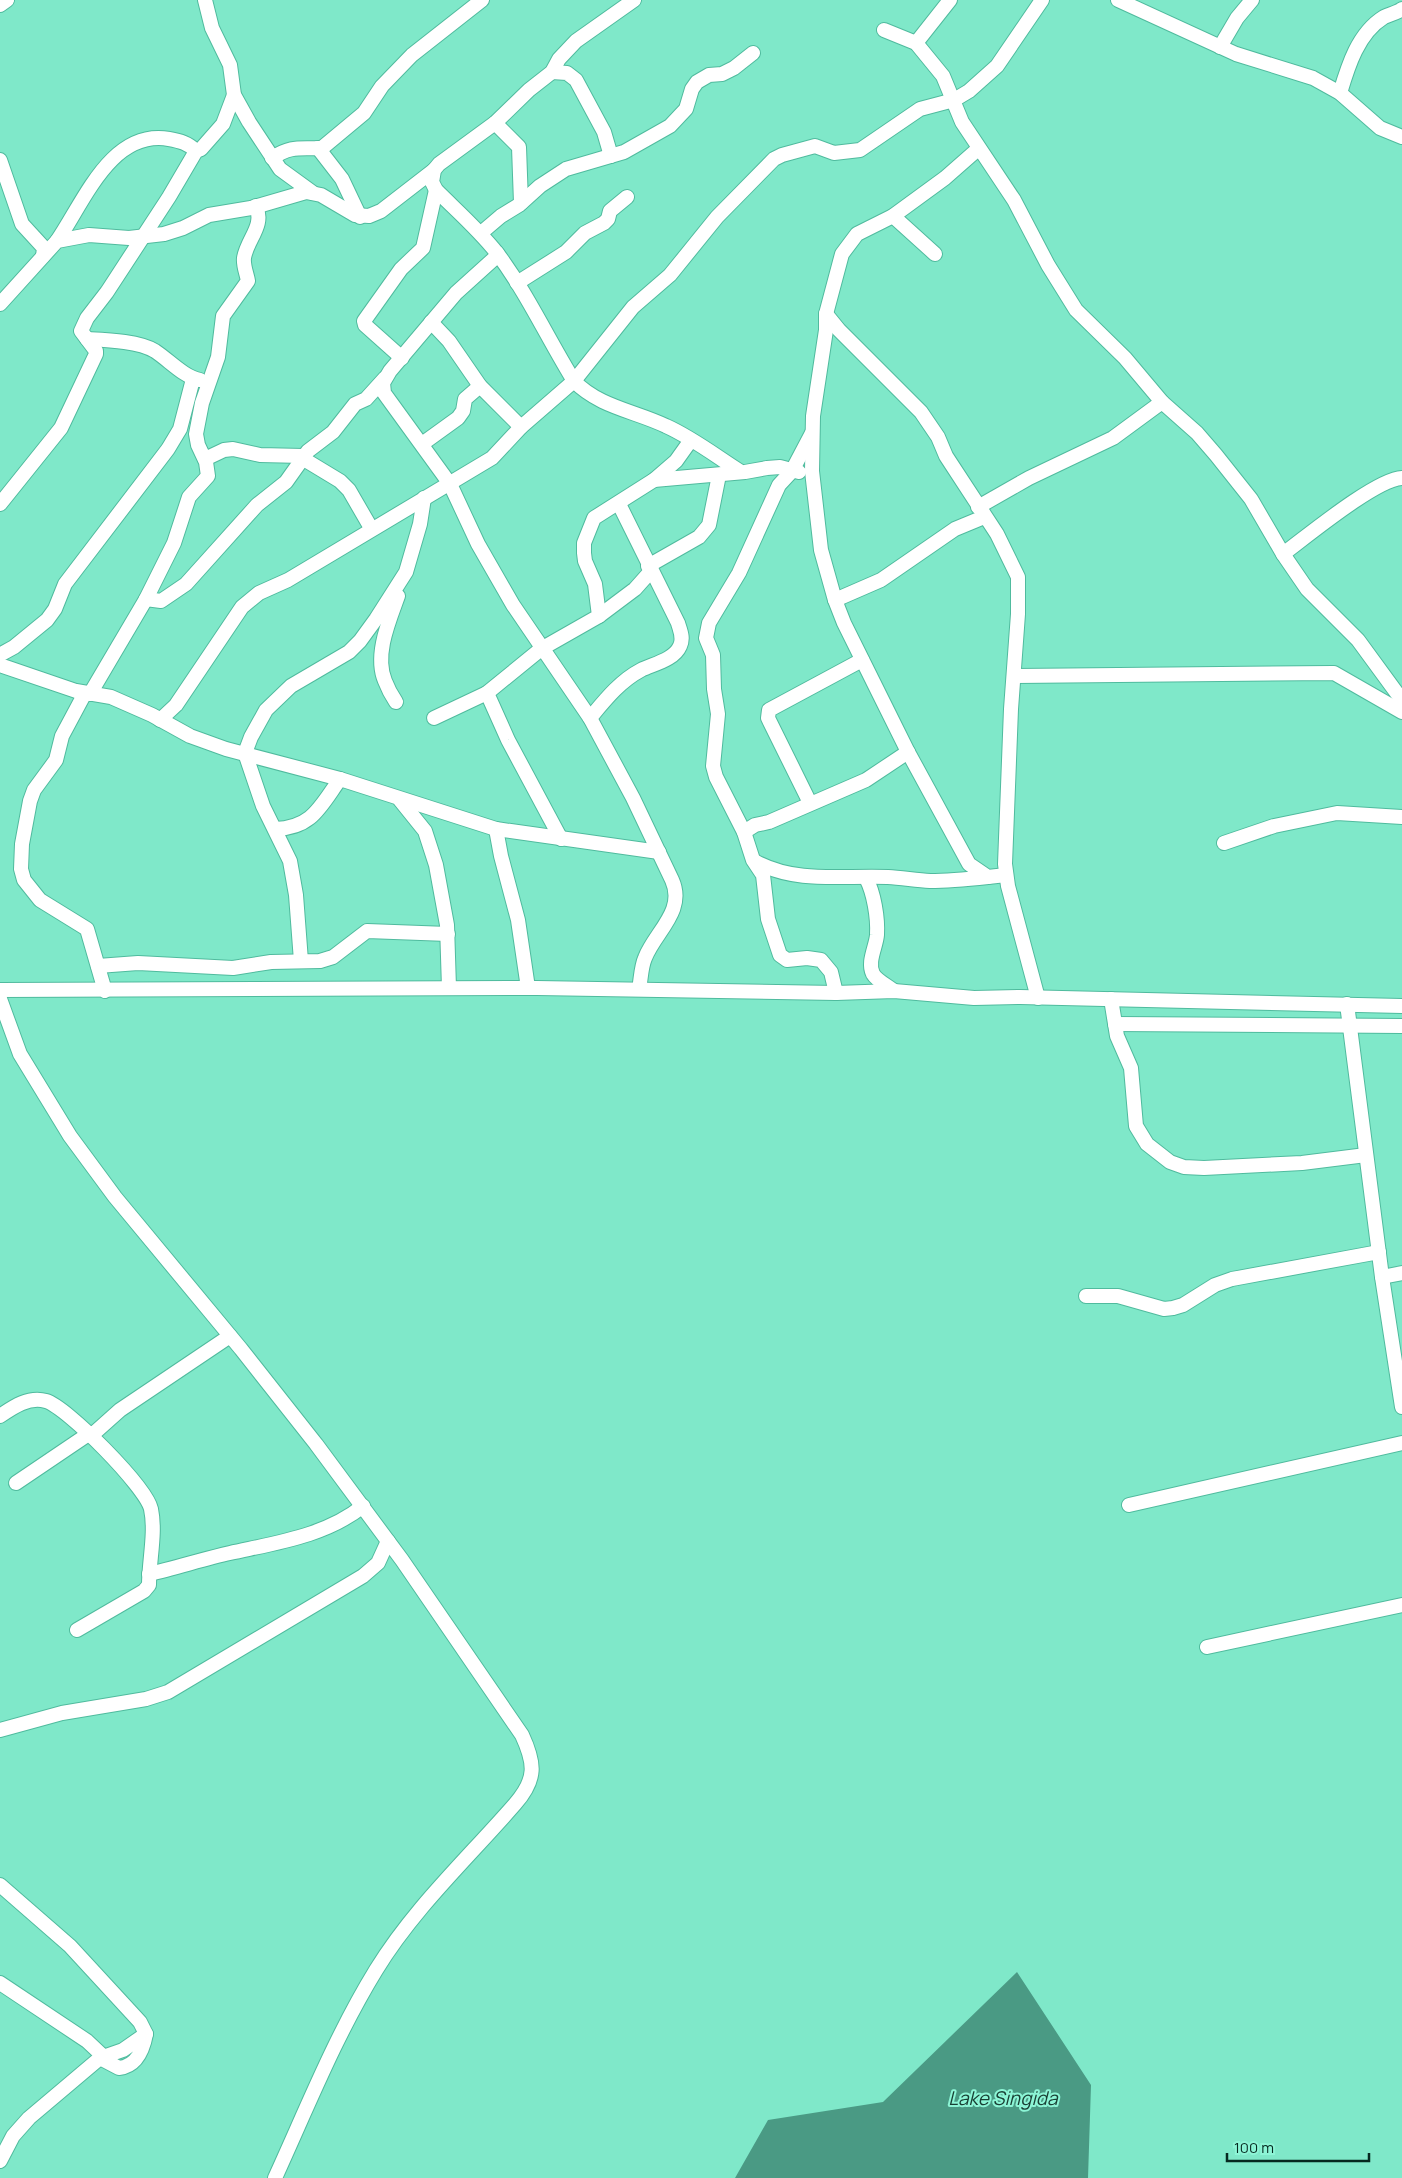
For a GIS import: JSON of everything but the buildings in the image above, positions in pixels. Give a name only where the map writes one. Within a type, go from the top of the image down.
[{"type":"street","points":[[0,5],[7,0]]},
{"type":"street","points":[[205,0],[212,28],[230,65],[234,95],[272,158],[284,174],[314,193],[360,217],[369,216],[381,211],[434,170],[439,164],[495,123],[529,90],[552,72],[559,59],[576,41],[634,0]]},
{"type":"street","points":[[916,43],[950,0]]},
{"type":"street","points":[[160,720],[176,705],[248,602],[259,593],[323,559],[371,528],[492,458],[521,427],[574,381],[633,306],[670,275],[717,217],[774,159],[815,146],[834,154],[860,150],[920,109],[954,100],[973,89],[997,66],[1042,0]]},
{"type":"street","points":[[1118,0],[1146,6],[1236,54],[1313,78],[1340,93],[1380,128],[1402,136]]},
{"type":"street","points":[[1220,47],[1237,18],[1252,0]]},
{"type":"street","points":[[272,158],[282,152],[304,146],[322,148],[364,113],[382,86],[398,69],[471,3]]},
{"type":"street","points":[[1340,93],[1349,62],[1368,29],[1385,16],[1402,9]]},
{"type":"street","points":[[884,30],[916,43],[943,76],[962,122],[978,149],[1014,200],[1048,265],[1076,310],[1126,358],[1162,402],[1197,433],[1247,493],[1283,554],[1307,589],[1376,662],[1402,700]]},
{"type":"street","points":[[481,233],[540,186],[566,170],[624,152],[670,126],[686,109],[692,89],[697,82],[709,75],[722,74],[734,68],[753,52]]},
{"type":"street","points":[[552,72],[567,73],[576,80],[604,132],[611,156]]},
{"type":"street","points":[[0,504],[61,428],[96,354],[96,351],[81,329],[169,197],[196,151],[223,124],[234,95]]},
{"type":"street","points":[[495,123],[519,147],[521,203]]},
{"type":"street","points":[[0,304],[57,241],[97,179],[127,146],[156,137],[183,142],[196,151]]},
{"type":"street","points":[[318,148],[342,179],[360,217]]},
{"type":"street","points":[[978,149],[945,178],[893,216],[857,234],[842,254],[826,314],[826,330],[813,416],[812,471],[821,550],[835,600],[862,660],[961,852],[969,864],[988,877]]},
{"type":"street","points":[[0,160],[22,224],[44,248],[43,256]]},
{"type":"street","points":[[434,170],[432,182],[436,190],[481,233],[497,253],[517,283],[574,381],[583,391],[597,400],[668,426],[741,472]]},
{"type":"street","points":[[402,358],[365,325],[364,321],[401,268],[423,248],[436,190]]},
{"type":"street","points":[[57,241],[89,235],[129,238],[175,231],[214,213],[256,206],[297,193],[314,193]]},
{"type":"street","points":[[517,283],[566,252],[585,233],[604,224],[608,219],[610,211],[627,197]]},
{"type":"street","points":[[105,991],[87,929],[40,900],[24,880],[21,869],[22,844],[30,801],[34,790],[56,760],[62,736],[146,599],[174,543],[189,496],[208,476],[205,459],[196,434],[202,403],[218,358],[223,316],[248,281],[244,262],[246,248],[258,226],[260,214],[256,206]]},
{"type":"street","points":[[893,216],[935,254]]},
{"type":"street","points":[[146,599],[161,601],[186,584],[257,504],[286,482],[303,457],[315,444],[333,432],[356,404],[368,398],[456,293],[498,255],[497,253]]},
{"type":"street","points":[[826,314],[839,330],[921,412],[981,512],[997,534],[1018,577],[1015,676],[1005,836],[1006,875],[1038,998]]},
{"type":"street","points":[[431,322],[449,341],[480,386],[521,427]]},
{"type":"street","points":[[87,339],[145,346],[193,379],[202,381],[210,379]]},
{"type":"street","points":[[385,378],[384,393],[387,400],[422,444],[450,484],[478,544],[541,649],[590,718],[633,798],[676,890],[677,896],[666,923],[644,959],[639,989]]},
{"type":"street","points":[[193,379],[180,429],[168,449],[65,584],[55,609],[4,659],[87,694],[111,698],[185,733],[226,749],[340,780],[496,830],[659,852]]},
{"type":"street","points":[[422,444],[458,418],[463,411],[465,399],[480,386]]},
{"type":"street","points":[[835,600],[880,580],[1029,478],[1113,438],[1162,402]]},
{"type":"street","points":[[813,432],[792,471],[779,485],[739,573],[725,593],[706,630],[706,638],[712,655],[718,714],[713,766],[716,777],[744,832],[753,860],[763,875],[768,918],[780,955],[785,960],[807,958],[821,960],[831,972],[836,993]]},
{"type":"street","points":[[599,616],[595,584],[585,561],[584,543],[594,518],[619,504],[654,480],[676,461],[691,440]]},
{"type":"street","points":[[205,459],[224,450],[233,449],[260,455],[303,457],[340,481],[349,490],[371,528]]},
{"type":"street","points":[[654,480],[780,467],[792,471],[812,471]]},
{"type":"street","points":[[434,718],[487,693],[541,649],[599,616],[635,588],[649,568],[699,537],[709,525],[719,474]]},
{"type":"street","points":[[1283,554],[1372,490],[1394,479],[1402,478]]},
{"type":"street","points":[[396,702],[384,680],[382,659],[386,628],[406,572],[420,524],[424,498]]},
{"type":"street","points":[[590,718],[626,679],[664,660],[676,652],[681,645],[682,635],[678,623],[649,568],[619,504]]},
{"type":"street","points":[[302,961],[294,878],[290,861],[257,790],[245,753],[266,710],[291,686],[349,652],[360,641],[406,572]]},
{"type":"street","points":[[810,803],[768,718],[769,710],[775,705],[862,660]]},
{"type":"street","points":[[1015,676],[1334,673],[1402,712]]},
{"type":"street","points":[[487,693],[508,740],[561,839]]},
{"type":"street","points":[[176,705],[179,725],[185,733]]},
{"type":"street","points":[[744,832],[755,825],[769,822],[866,780],[908,752]]},
{"type":"street","points":[[275,829],[292,829],[308,821],[340,780]]},
{"type":"street","points":[[400,800],[428,838],[436,865],[448,934],[449,988]]},
{"type":"street","points":[[1224,843],[1274,826],[1337,813],[1402,817]]},
{"type":"street","points":[[496,830],[518,920],[528,988]]},
{"type":"street","points":[[753,860],[770,869],[788,875],[829,879],[887,877],[931,881],[1006,875]]},
{"type":"street","points":[[866,878],[871,889],[877,933],[872,956],[872,970],[874,975],[894,992]]},
{"type":"street","points":[[98,966],[138,964],[233,968],[271,962],[334,957],[368,931],[448,934]]},
{"type":"street","points":[[0,990],[639,989],[836,993],[894,992],[974,998],[1111,999],[1402,1006]]},
{"type":"street","points":[[0,998],[20,1054],[70,1136],[115,1197],[230,1336],[363,1506],[522,1735],[533,1764],[531,1776],[522,1796],[436,1890],[377,1968],[346,2023],[275,2178]]},
{"type":"street","points":[[1111,999],[1115,1024],[1131,1068],[1138,1131],[1146,1144],[1170,1162],[1184,1167],[1204,1168],[1302,1163],[1366,1155]]},
{"type":"street","points":[[1347,1004],[1382,1277],[1402,1407]]},
{"type":"street","points":[[1115,1024],[1265,1023],[1402,1026]]},
{"type":"street","points":[[1086,1296],[1118,1296],[1164,1309],[1173,1308],[1183,1305],[1215,1285],[1232,1279],[1379,1252]]},
{"type":"street","points":[[1382,1277],[1402,1273]]},
{"type":"street","points":[[16,1483],[91,1434],[120,1410],[230,1336]]},
{"type":"street","points":[[0,1416],[23,1403],[36,1399],[54,1404],[91,1434],[146,1496],[153,1521],[148,1585],[144,1591],[77,1630]]},
{"type":"street","points":[[1129,1505],[1402,1443]]},
{"type":"street","points":[[149,1574],[192,1565],[338,1524],[363,1506]]},
{"type":"street","points":[[0,1730],[62,1713],[146,1699],[168,1692],[363,1576],[378,1562],[388,1541]]},
{"type":"street","points":[[1206,1647],[1402,1605]]},
{"type":"street","points":[[0,1885],[70,1946],[140,2022],[146,2034],[123,2050],[102,2057],[18,2129],[0,2161]]},
{"type":"street","points":[[0,1984],[87,2041],[102,2057]]},
{"type":"water","name":"Lake Singida","points":[[1017,1972],[1091,2085],[1088,2178],[735,2178],[768,2120],[883,2102]]}]
